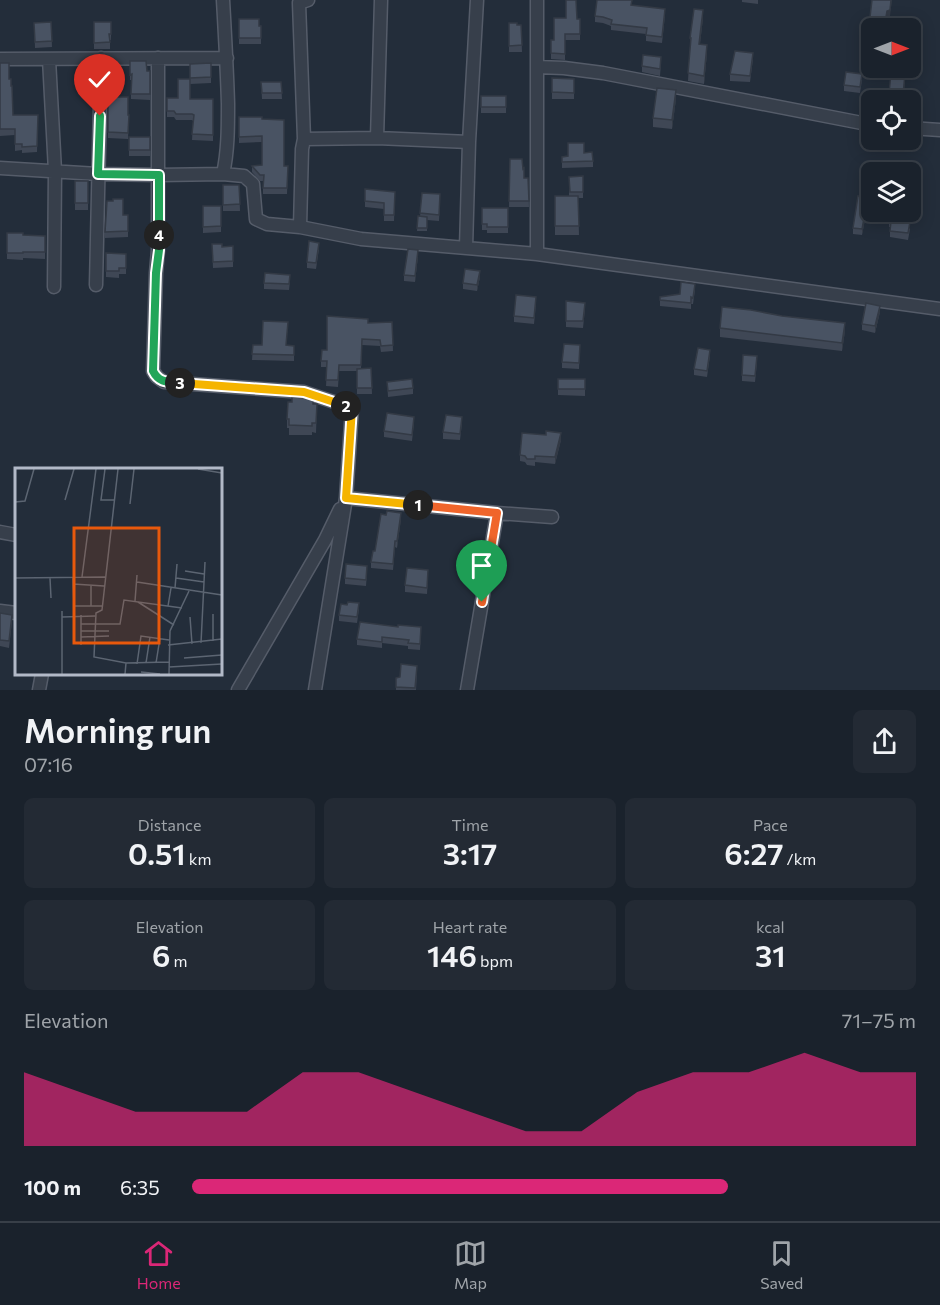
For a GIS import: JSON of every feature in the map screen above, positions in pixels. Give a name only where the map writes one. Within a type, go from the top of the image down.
[{"type":"street","points":[[223,0],[227,58],[228,139],[223,174]]},
{"type":"street","points":[[300,227],[304,139],[300,3],[308,0]]},
{"type":"street","points":[[377,138],[381,0]]},
{"type":"street","points":[[466,248],[477,0]]},
{"type":"street","points":[[537,0],[537,254]]},
{"type":"street","points":[[96,285],[101,58]]},
{"type":"street","points":[[159,58],[159,250],[156,273],[153,371],[164,382],[304,392],[352,408],[346,498],[315,690]]},
{"type":"street","points":[[0,59],[227,58]]},
{"type":"street","points":[[49,59],[55,171],[54,287]]},
{"type":"street","points":[[537,67],[603,73],[861,124]]},
{"type":"street","points":[[921,129],[940,130]]},
{"type":"street","points":[[304,139],[377,138],[469,142]]},
{"type":"street","points":[[0,168],[98,174],[244,176],[253,184],[256,219],[267,224],[300,227],[361,239],[537,254],[940,309]]},
{"type":"street","points":[[346,498],[552,517]]},
{"type":"street","points":[[238,690],[325,540],[346,498]]},
{"type":"street","points":[[467,690],[497,513]]},
{"type":"street","points":[[0,532],[15,535]]},
{"type":"street","points":[[0,611],[15,613]]},
{"type":"street","points":[[39,690],[42,675]]},
{"type":"building","points":[[566,0],[576,0],[580,34],[565,34],[565,54],[551,53],[551,40],[554,40],[554,18],[566,18]]},
{"type":"building","points":[[597,0],[632,0],[631,5],[665,9],[662,37],[646,35],[647,28],[611,24],[612,20],[595,16]]},
{"type":"building","points":[[872,0],[891,0],[890,10],[887,11],[886,17],[870,17]]},
{"type":"building","points":[[694,9],[703,10],[699,44],[707,45],[704,76],[688,73]]},
{"type":"building","points":[[239,19],[259,19],[261,38],[239,38]]},
{"type":"building","points":[[51,22],[52,41],[35,42],[34,23]]},
{"type":"building","points":[[94,22],[111,22],[110,42],[94,43]]},
{"type":"building","points":[[509,23],[521,25],[522,45],[509,46]]},
{"type":"building","points":[[735,51],[753,53],[750,76],[730,74]]},
{"type":"building","points":[[643,55],[661,57],[660,69],[642,66]]},
{"type":"building","points":[[130,61],[146,61],[147,71],[150,71],[150,94],[131,94]]},
{"type":"building","points":[[0,63],[9,63],[13,115],[38,115],[37,146],[22,147],[22,144],[15,144],[15,129],[0,129]]},
{"type":"building","points":[[211,63],[211,77],[190,78],[190,64]]},
{"type":"building","points":[[846,72],[861,74],[860,87],[844,85]]},
{"type":"building","points":[[552,78],[574,79],[574,93],[552,92]]},
{"type":"building","points":[[890,78],[905,78],[903,90],[889,90]]},
{"type":"building","points":[[178,79],[190,79],[190,99],[213,99],[213,135],[192,134],[194,115],[167,111],[167,98],[178,98]]},
{"type":"building","points":[[261,82],[281,82],[282,93],[262,93]]},
{"type":"building","points":[[657,88],[676,90],[672,120],[653,118]]},
{"type":"building","points":[[481,96],[506,96],[506,107],[481,107]]},
{"type":"building","points":[[108,97],[128,97],[128,133],[108,132]]},
{"type":"building","points":[[239,117],[284,120],[284,166],[288,166],[287,188],[263,188],[264,175],[260,175],[252,166],[262,165],[262,136],[239,137]]},
{"type":"building","points":[[129,137],[150,137],[150,150],[129,150]]},
{"type":"building","points":[[568,143],[584,143],[584,153],[592,152],[593,161],[562,162],[562,157],[568,156]]},
{"type":"building","points":[[510,159],[522,159],[524,178],[528,178],[529,201],[509,201]]},
{"type":"building","points":[[583,176],[583,192],[570,192],[569,177]]},
{"type":"building","points":[[75,181],[88,181],[88,203],[75,203]]},
{"type":"building","points":[[223,185],[239,185],[240,204],[223,205]]},
{"type":"building","points":[[365,189],[395,192],[394,215],[384,215],[384,203],[365,201]]},
{"type":"building","points":[[422,193],[440,194],[439,215],[420,213]]},
{"type":"building","points":[[555,196],[578,196],[579,226],[555,226]]},
{"type":"building","points":[[858,196],[861,197],[862,229],[853,228]]},
{"type":"building","points":[[113,199],[123,199],[123,215],[128,215],[128,231],[105,232],[107,201],[113,201]]},
{"type":"building","points":[[203,206],[221,206],[221,226],[203,227]]},
{"type":"building","points":[[482,208],[508,208],[508,227],[487,227],[487,224],[482,224]]},
{"type":"building","points":[[418,216],[427,217],[427,228],[417,228]]},
{"type":"building","points":[[891,222],[910,222],[908,233],[890,231]]},
{"type":"building","points":[[7,233],[45,236],[45,252],[7,253]]},
{"type":"building","points":[[309,241],[319,243],[316,263],[307,262]]},
{"type":"building","points":[[212,244],[222,244],[222,247],[233,246],[233,261],[213,262]]},
{"type":"building","points":[[408,249],[418,250],[415,276],[404,275]]},
{"type":"building","points":[[106,253],[126,254],[126,268],[119,268],[119,271],[106,271]]},
{"type":"building","points":[[465,269],[480,271],[477,285],[463,283]]},
{"type":"building","points":[[265,273],[290,275],[289,284],[264,283]]},
{"type":"building","points":[[681,282],[695,284],[691,303],[660,300],[660,297],[680,294]]},
{"type":"building","points":[[516,295],[536,297],[534,318],[514,316]]},
{"type":"building","points":[[566,301],[585,303],[583,321],[566,321]]},
{"type":"building","points":[[866,303],[880,306],[875,326],[862,324]]},
{"type":"building","points":[[722,307],[845,323],[842,343],[720,328]]},
{"type":"building","points":[[327,316],[368,319],[368,323],[392,322],[393,345],[381,346],[380,340],[362,339],[361,365],[339,365],[338,380],[326,380],[327,361],[321,361],[322,350],[327,350]]},
{"type":"building","points":[[263,321],[288,322],[286,345],[294,346],[294,355],[252,354],[253,345],[262,345]]},
{"type":"building","points":[[564,344],[580,345],[579,363],[562,362]]},
{"type":"building","points":[[698,348],[710,350],[707,371],[694,369]]},
{"type":"building","points":[[743,355],[757,356],[755,376],[742,375]]},
{"type":"building","points":[[371,368],[372,388],[357,388],[357,369]]},
{"type":"building","points":[[412,379],[413,388],[388,391],[387,382]]},
{"type":"building","points":[[558,379],[585,379],[585,389],[558,389]]},
{"type":"building","points":[[292,397],[313,398],[313,404],[317,404],[316,423],[312,423],[312,426],[289,425],[288,402],[292,402]]},
{"type":"building","points":[[387,413],[414,417],[412,435],[384,431]]},
{"type":"building","points":[[446,415],[462,417],[460,434],[443,432]]},
{"type":"building","points":[[546,431],[561,433],[555,457],[535,456],[535,459],[527,459],[520,455],[522,433],[546,435]]},
{"type":"building","points":[[387,511],[401,513],[393,564],[371,562],[381,514],[386,515]]},
{"type":"building","points":[[346,564],[367,566],[366,580],[345,578]]},
{"type":"building","points":[[407,568],[428,570],[427,588],[405,585]]},
{"type":"building","points":[[348,602],[359,603],[357,617],[339,615],[341,604],[347,605]]},
{"type":"building","points":[[0,613],[12,615],[9,641],[0,640]]},
{"type":"building","points":[[360,622],[398,627],[398,625],[421,627],[420,644],[408,643],[409,640],[382,637],[382,642],[357,639]]},
{"type":"building","points":[[401,664],[417,666],[415,688],[396,687],[396,678],[400,677]]},
{"type":"route","points":[[100,116],[98,174],[159,175],[159,250],[156,273],[153,371],[157,377],[164,382],[304,392],[352,408],[346,498],[497,513],[482,602]]}]
